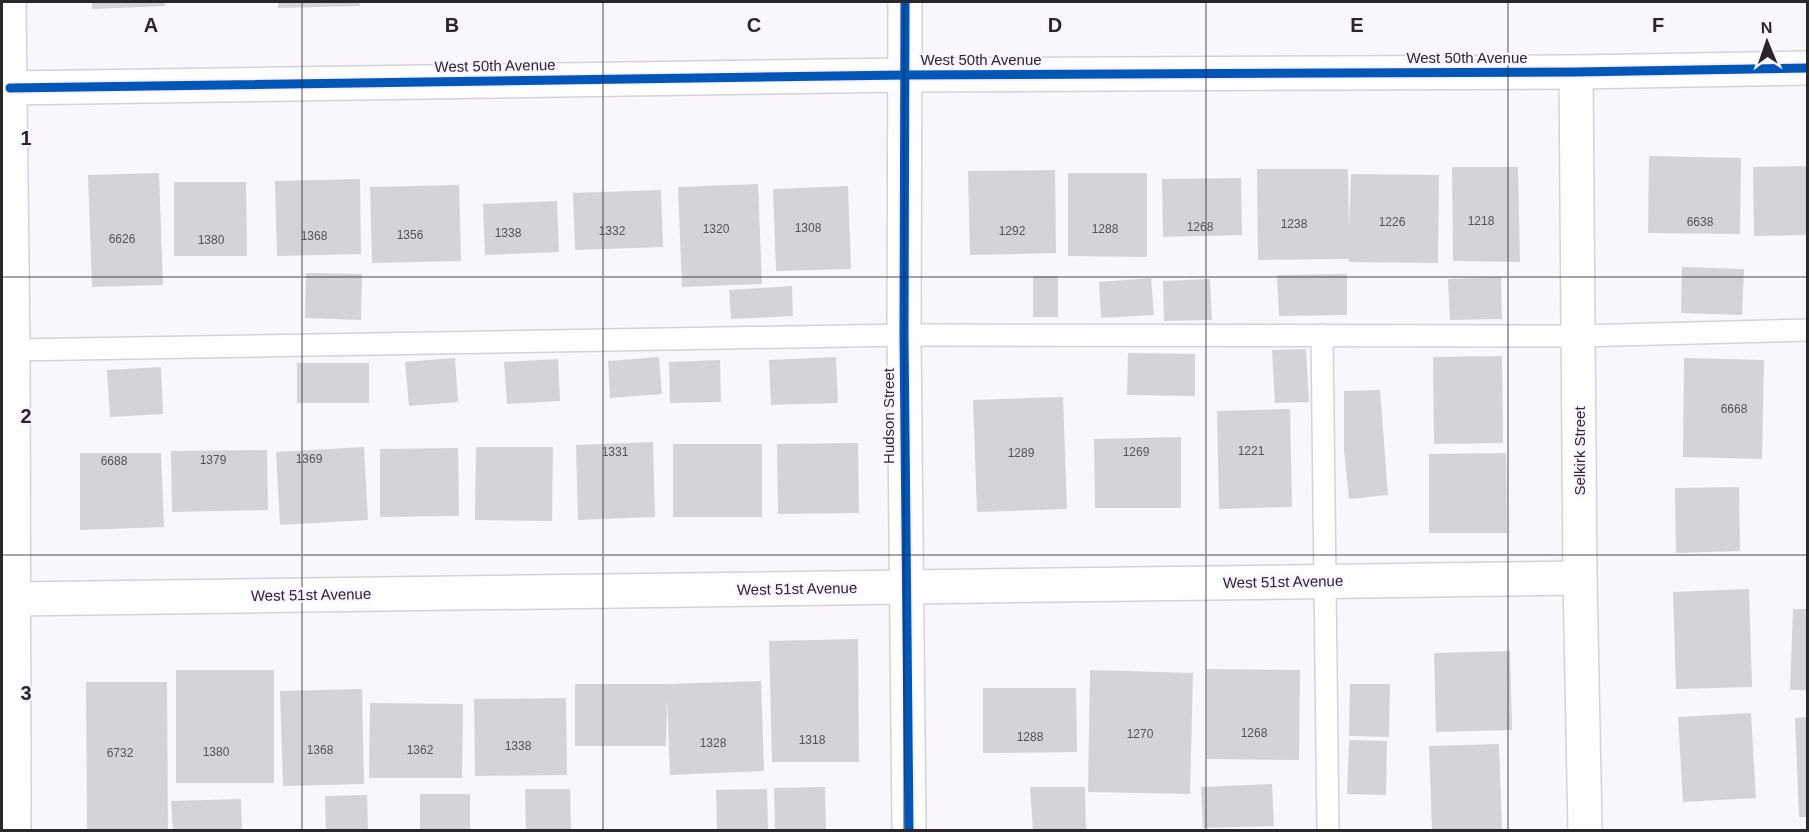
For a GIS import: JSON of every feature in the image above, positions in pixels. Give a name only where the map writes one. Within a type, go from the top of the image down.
[{"type":"street","points":[[9,2],[13,350],[14,831]]},
{"type":"street","name":"Hudson Street","points":[[905,2],[904,335],[909,831]]},
{"type":"street","name":"West 50th Avenue","points":[[10,88],[905,75],[1576,72],[1808,68]]},
{"type":"street","name":"Selkirk Street","points":[[1576,72],[1580,578],[1585,831]]},
{"type":"street","name":"West 51st Avenue","points":[[14,599],[1580,578]]},
{"type":"lane","points":[[13,350],[904,335],[1579,336],[1808,330]]},
{"type":"lane","points":[[1322,335],[1328,831]]},
{"type":"building","points":[[92,2],[165,2],[165,6],[92,9]]},
{"type":"building","points":[[278,2],[359,2],[360,6],[278,8]]},
{"type":"building","points":[[1649,156],[1741,158],[1740,234],[1648,233]]},
{"type":"building","points":[[1808,166],[1808,235],[1754,236],[1753,167]]},
{"type":"building","points":[[1452,167],[1518,167],[1520,262],[1453,261]]},
{"type":"building","points":[[1257,169],[1348,169],[1349,228],[1351,174],[1439,175],[1438,263],[1349,262],[1349,259],[1258,260]]},
{"type":"building","points":[[1055,170],[1056,253],[970,255],[968,171]]},
{"type":"building","points":[[159,173],[163,285],[92,287],[88,175]]},
{"type":"building","points":[[1068,173],[1147,173],[1147,257],[1068,256]]},
{"type":"building","points":[[1241,178],[1242,235],[1163,237],[1162,179]]},
{"type":"building","points":[[360,179],[361,254],[277,256],[275,181]]},
{"type":"building","points":[[174,182],[246,182],[247,256],[174,256]]},
{"type":"building","points":[[758,184],[762,284],[682,287],[678,187]]},
{"type":"building","points":[[459,185],[461,261],[372,263],[370,187]]},
{"type":"building","points":[[848,186],[851,269],[776,271],[773,189]]},
{"type":"building","points":[[661,190],[663,247],[575,250],[573,193]]},
{"type":"building","points":[[557,201],[559,252],[485,255],[483,204]]},
{"type":"building","points":[[1682,267],[1744,269],[1742,315],[1681,313]]},
{"type":"building","points":[[306,273],[362,274],[361,320],[305,318]]},
{"type":"building","points":[[1347,274],[1347,315],[1279,316],[1277,275]]},
{"type":"building","points":[[1033,276],[1058,276],[1058,317],[1033,317]]},
{"type":"building","points":[[1501,277],[1502,319],[1450,320],[1448,279]]},
{"type":"building","points":[[1151,278],[1154,315],[1101,318],[1099,282]]},
{"type":"building","points":[[1210,279],[1212,320],[1164,321],[1163,281]]},
{"type":"building","points":[[792,286],[793,316],[731,319],[729,290]]},
{"type":"building","points":[[1306,349],[1309,402],[1275,403],[1272,350]]},
{"type":"building","points":[[1128,353],[1195,354],[1195,396],[1127,395]]},
{"type":"building","points":[[1502,356],[1503,443],[1434,444],[1433,357]]},
{"type":"building","points":[[659,357],[662,394],[610,398],[608,361]]},
{"type":"building","points":[[836,357],[838,403],[771,405],[769,360]]},
{"type":"building","points":[[455,358],[458,402],[409,406],[405,362]]},
{"type":"building","points":[[1684,358],[1764,360],[1762,459],[1683,457]]},
{"type":"building","points":[[558,359],[560,401],[507,404],[504,362]]},
{"type":"building","points":[[720,360],[721,402],[670,403],[669,362]]},
{"type":"building","points":[[297,363],[369,363],[369,403],[297,403]]},
{"type":"building","points":[[161,367],[163,414],[110,417],[107,370]]},
{"type":"building","points":[[1380,390],[1388,495],[1349,499],[1344,450],[1344,391]]},
{"type":"building","points":[[1063,397],[1067,509],[977,512],[973,400]]},
{"type":"building","points":[[1290,409],[1292,507],[1219,509],[1217,411]]},
{"type":"building","points":[[1181,437],[1181,508],[1095,508],[1094,439]]},
{"type":"building","points":[[653,442],[655,517],[578,520],[576,445]]},
{"type":"building","points":[[858,443],[859,513],[778,514],[777,444]]},
{"type":"building","points":[[673,444],[762,444],[762,517],[673,517]]},
{"type":"building","points":[[364,447],[368,520],[280,525],[276,452]]},
{"type":"building","points":[[476,447],[553,447],[552,521],[475,520]]},
{"type":"building","points":[[458,448],[459,516],[380,517],[380,449]]},
{"type":"building","points":[[267,450],[268,510],[172,512],[171,451]]},
{"type":"building","points":[[80,453],[161,453],[164,527],[80,530]]},
{"type":"building","points":[[1506,453],[1507,533],[1429,533],[1429,454]]},
{"type":"building","points":[[1739,487],[1740,551],[1676,553],[1675,488]]},
{"type":"building","points":[[1749,589],[1752,687],[1676,689],[1673,592]]},
{"type":"building","points":[[1793,609],[1808,609],[1808,690],[1790,690]]},
{"type":"building","points":[[858,639],[859,762],[772,762],[769,641]]},
{"type":"building","points":[[1510,651],[1512,730],[1436,732],[1434,653]]},
{"type":"building","points":[[1207,669],[1300,670],[1299,760],[1207,759]]},
{"type":"building","points":[[176,670],[274,670],[274,783],[176,783]]},
{"type":"building","points":[[1090,670],[1193,673],[1190,794],[1088,792]]},
{"type":"building","points":[[761,681],[764,771],[670,775],[667,699],[666,746],[575,746],[575,684]]},
{"type":"building","points":[[86,682],[167,682],[168,830],[87,830]]},
{"type":"building","points":[[1350,684],[1390,684],[1389,737],[1349,736]]},
{"type":"building","points":[[983,688],[1076,688],[1077,752],[983,753]]},
{"type":"building","points":[[362,689],[364,784],[283,786],[280,691]]},
{"type":"building","points":[[566,698],[567,775],[475,776],[474,699]]},
{"type":"building","points":[[370,703],[463,704],[462,778],[369,778]]},
{"type":"building","points":[[1751,713],[1756,798],[1683,802],[1678,717]]},
{"type":"building","points":[[1808,717],[1808,817],[1799,817],[1795,718]]},
{"type":"building","points":[[1349,740],[1387,741],[1386,795],[1347,794]]},
{"type":"building","points":[[1499,744],[1502,830],[1432,830],[1429,746]]},
{"type":"building","points":[[1272,784],[1274,826],[1203,828],[1201,787]]},
{"type":"building","points":[[825,787],[826,830],[775,830],[774,788]]},
{"type":"building","points":[[1030,787],[1085,787],[1086,829],[1033,830]]},
{"type":"building","points":[[525,789],[570,789],[571,830],[526,830]]},
{"type":"building","points":[[767,789],[768,830],[717,830],[716,790]]},
{"type":"building","points":[[420,794],[470,794],[470,830],[420,830]]},
{"type":"building","points":[[367,795],[368,830],[326,830],[325,796]]},
{"type":"building","points":[[241,799],[242,830],[173,830],[171,801]]},
{"type":"cycle path","points":[[905,2],[904,335],[909,830]]},
{"type":"cycle path","points":[[10,88],[905,75],[1576,72],[1808,68]]}]
